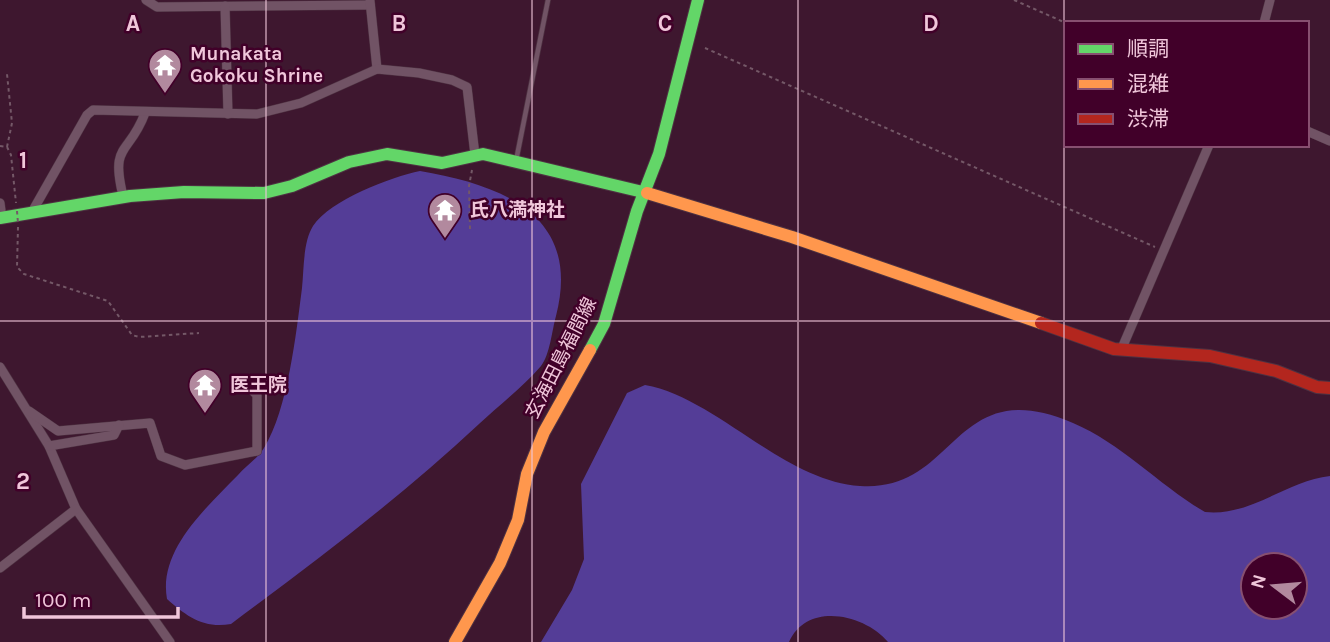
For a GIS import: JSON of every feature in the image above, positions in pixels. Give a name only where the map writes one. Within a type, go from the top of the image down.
[{"type":"street","points":[[146,0],[157,7],[370,3],[377,69]]},
{"type":"street","name":"玄海田島福間線","points":[[455,642],[509,544],[527,474],[544,432],[604,324],[644,192],[659,154],[698,0]]},
{"type":"street","points":[[1265,21],[1270,0]]},
{"type":"street","points":[[225,6],[228,114]]},
{"type":"street","points":[[32,212],[87,115],[100,108],[145,113],[228,114],[276,111],[377,69],[419,73],[452,80],[467,87],[475,155]]},
{"type":"street","points":[[123,196],[116,169],[118,156],[140,126],[145,113]]},
{"type":"street","points":[[1309,132],[1330,141]]},
{"type":"street","points":[[1122,348],[1208,147]]},
{"type":"street","points":[[0,203],[1,218],[123,196],[174,191],[261,194],[325,169],[375,155],[407,156],[436,163],[468,160],[483,154],[644,192],[792,237],[1114,349],[1210,356],[1276,371],[1317,387],[1330,388]]},
{"type":"street","points":[[0,367],[49,446],[76,509],[170,642]]},
{"type":"street","points":[[29,411],[58,431],[150,423],[161,456],[184,465],[257,451],[257,395],[251,389]]},
{"type":"street","points":[[49,446],[114,435],[119,425]]},
{"type":"street","points":[[0,568],[76,509]]},
{"type":"lane","points":[[516,162],[548,0]]},
{"type":"path","points":[[1014,0],[1064,22]]},
{"type":"path","points":[[705,48],[1164,250]]},
{"type":"path","points":[[7,74],[12,123],[7,147],[11,155],[17,211],[18,270],[56,286],[111,303],[132,335],[139,337],[198,333]]},
{"type":"path","points":[[0,146],[7,147]]},
{"type":"path","points":[[470,229],[468,186],[475,155]]},
{"type":"shaded area","points":[[420,171],[480,185],[506,196],[528,211],[546,229],[557,253],[561,281],[549,349],[544,361],[519,389],[419,477],[327,552],[231,624],[212,625],[196,620],[167,599],[166,581],[170,563],[177,547],[200,515],[259,455],[272,432],[290,371],[310,232],[321,216],[347,199],[393,178]]},
{"type":"shaded area","points":[[645,385],[697,405],[804,470],[832,481],[860,486],[892,483],[918,472],[978,422],[1002,412],[1033,411],[1073,423],[1091,432],[1205,512],[1237,509],[1298,484],[1330,476],[1330,642],[888,642],[865,624],[837,616],[809,621],[797,629],[789,642],[541,642],[572,590],[584,559],[581,484],[627,393]]},
{"type":"traffic: fast","points":[[590,350],[604,324],[637,211],[659,154],[698,0]]},
{"type":"traffic: fast","points":[[0,218],[130,196],[184,192],[264,193],[292,186],[349,162],[387,154],[442,163],[483,154],[647,193]]},
{"type":"traffic: slow","points":[[647,193],[792,237],[1041,323]]},
{"type":"traffic: slow","points":[[455,642],[500,563],[518,520],[527,474],[544,432],[590,350]]},
{"type":"traffic: jam","points":[[1041,323],[1114,349],[1210,356],[1276,371],[1317,387],[1330,388]]},
{"type":"place","name":"Munakata Gokoku Shrine","points":[[165,95]]},
{"type":"place","name":"氏八満神社","points":[[445,240]]},
{"type":"place","name":"医王院","points":[[205,415]]}]
